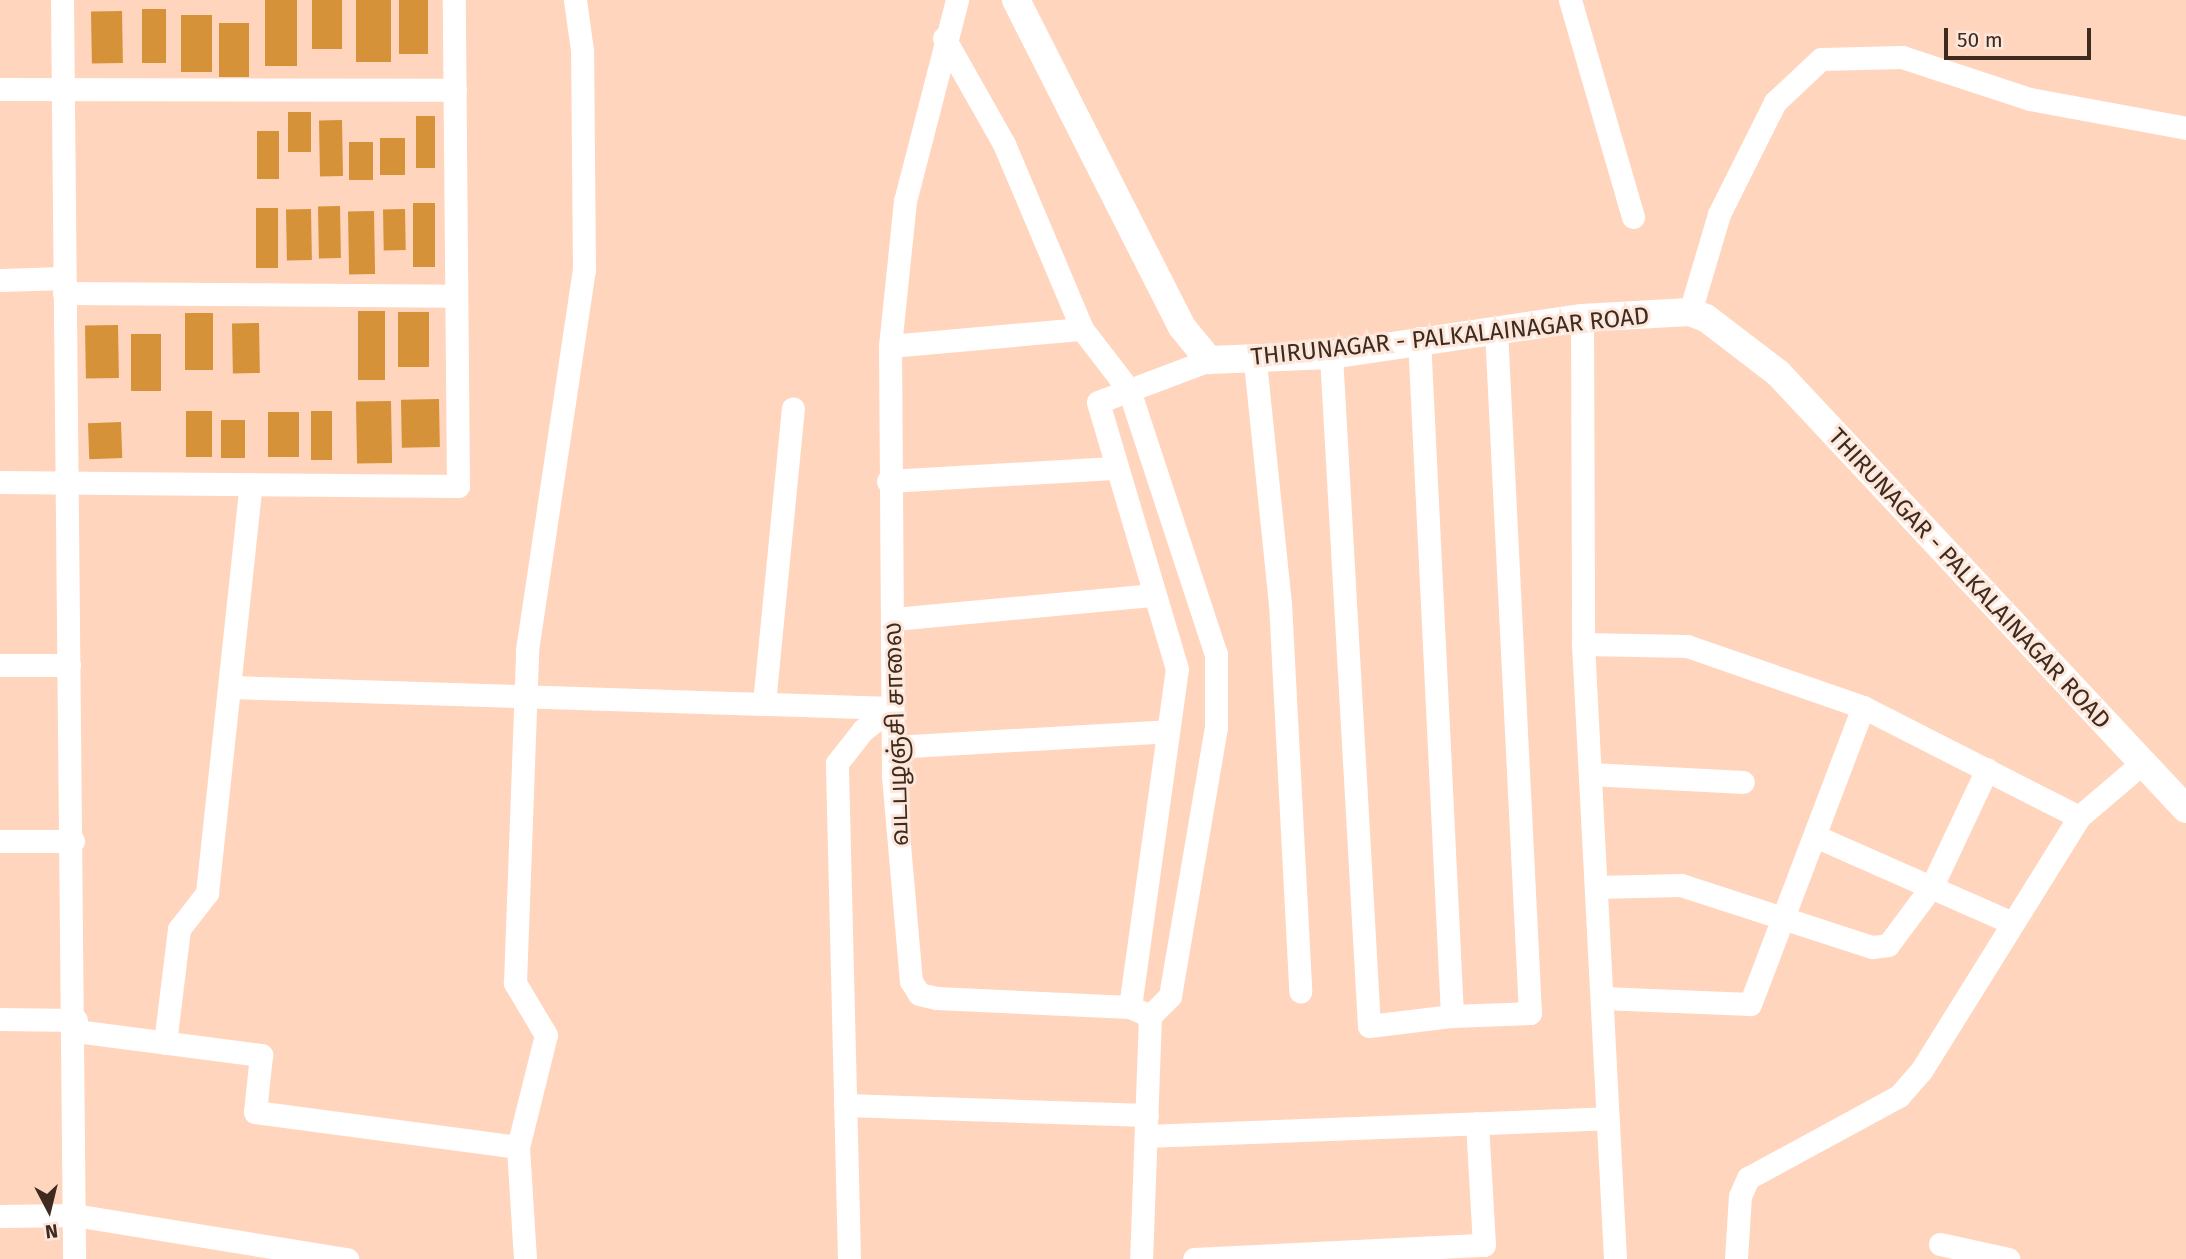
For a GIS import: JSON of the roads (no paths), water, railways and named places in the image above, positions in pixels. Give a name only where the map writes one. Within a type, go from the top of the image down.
[{"type":"main road","points":[[1016,0],[1182,327],[1209,360]]},
{"type":"main road","name":"THIRUNAGAR - PALKALAINAGAR ROAD","points":[[1209,360],[1255,362],[1331,355],[1419,338],[1496,328],[1583,318],[1690,312],[1778,373],[2141,764],[2186,808]]},
{"type":"street","points":[[62,0],[66,482],[76,1026],[74,1259]]},
{"type":"street","points":[[0,482],[458,486],[454,0]]},
{"type":"street","points":[[525,1259],[518,1147],[546,1035],[515,983],[525,695],[584,270],[575,0]]},
{"type":"street","name":"வடபழஞ்சி சாலை","points":[[957,0],[944,38],[905,201],[890,346],[888,481],[894,619],[891,708],[911,981],[919,994],[1140,1011]]},
{"type":"street","points":[[1570,0],[1633,218]]},
{"type":"street","points":[[944,38],[1004,144],[1082,329],[1129,390],[1216,654],[1216,727],[1170,996],[1140,1011]]},
{"type":"street","points":[[1690,312],[1719,214],[1775,103],[1821,59],[1902,57],[2030,99],[2186,128]]},
{"type":"street","points":[[0,89],[455,90]]},
{"type":"street","points":[[0,280],[64,286],[456,296]]},
{"type":"street","points":[[1583,318],[1583,644],[1615,1259]]},
{"type":"street","points":[[1331,355],[1369,1026],[1452,1016],[1530,1013],[1496,328]]},
{"type":"street","points":[[890,346],[1082,329]]},
{"type":"street","points":[[1419,338],[1452,1016]]},
{"type":"street","points":[[1141,1259],[1146,1126],[1140,1011],[1168,731],[1177,668],[1113,468],[1098,402],[1209,360]]},
{"type":"street","points":[[1255,362],[1280,603],[1300,991]]},
{"type":"street","points":[[764,703],[793,408]]},
{"type":"street","points":[[888,481],[1113,468]]},
{"type":"street","points":[[165,1043],[179,929],[207,893],[251,484]]},
{"type":"street","points":[[894,619],[1154,595]]},
{"type":"street","points":[[1583,644],[1687,646],[1863,707],[2079,817]]},
{"type":"street","points":[[0,665],[69,665]]},
{"type":"street","points":[[231,687],[891,708]]},
{"type":"street","points":[[1602,998],[1751,1004],[1863,707]]},
{"type":"street","points":[[849,1259],[837,762],[891,708]]},
{"type":"street","points":[[893,747],[1168,731]]},
{"type":"street","points":[[1736,1259],[1740,1195],[1748,1178],[1899,1096],[1921,1071],[2079,817],[2141,764]]},
{"type":"street","points":[[1596,887],[1681,885],[1872,947],[1888,945],[1932,886],[1987,769]]},
{"type":"street","points":[[1590,774],[1743,782]]},
{"type":"street","points":[[1815,836],[2012,923]]},
{"type":"street","points":[[0,841],[72,841]]},
{"type":"street","points":[[0,1019],[76,1026],[165,1043],[261,1055],[256,1112],[518,1147]]},
{"type":"street","points":[[845,1105],[1146,1126],[1477,1124],[1608,1118]]},
{"type":"street","points":[[1194,1259],[1484,1245],[1477,1124]]},
{"type":"street","points":[[0,1216],[74,1216],[347,1259]]},
{"type":"street","points":[[1940,1244],[2008,1259]]}]
